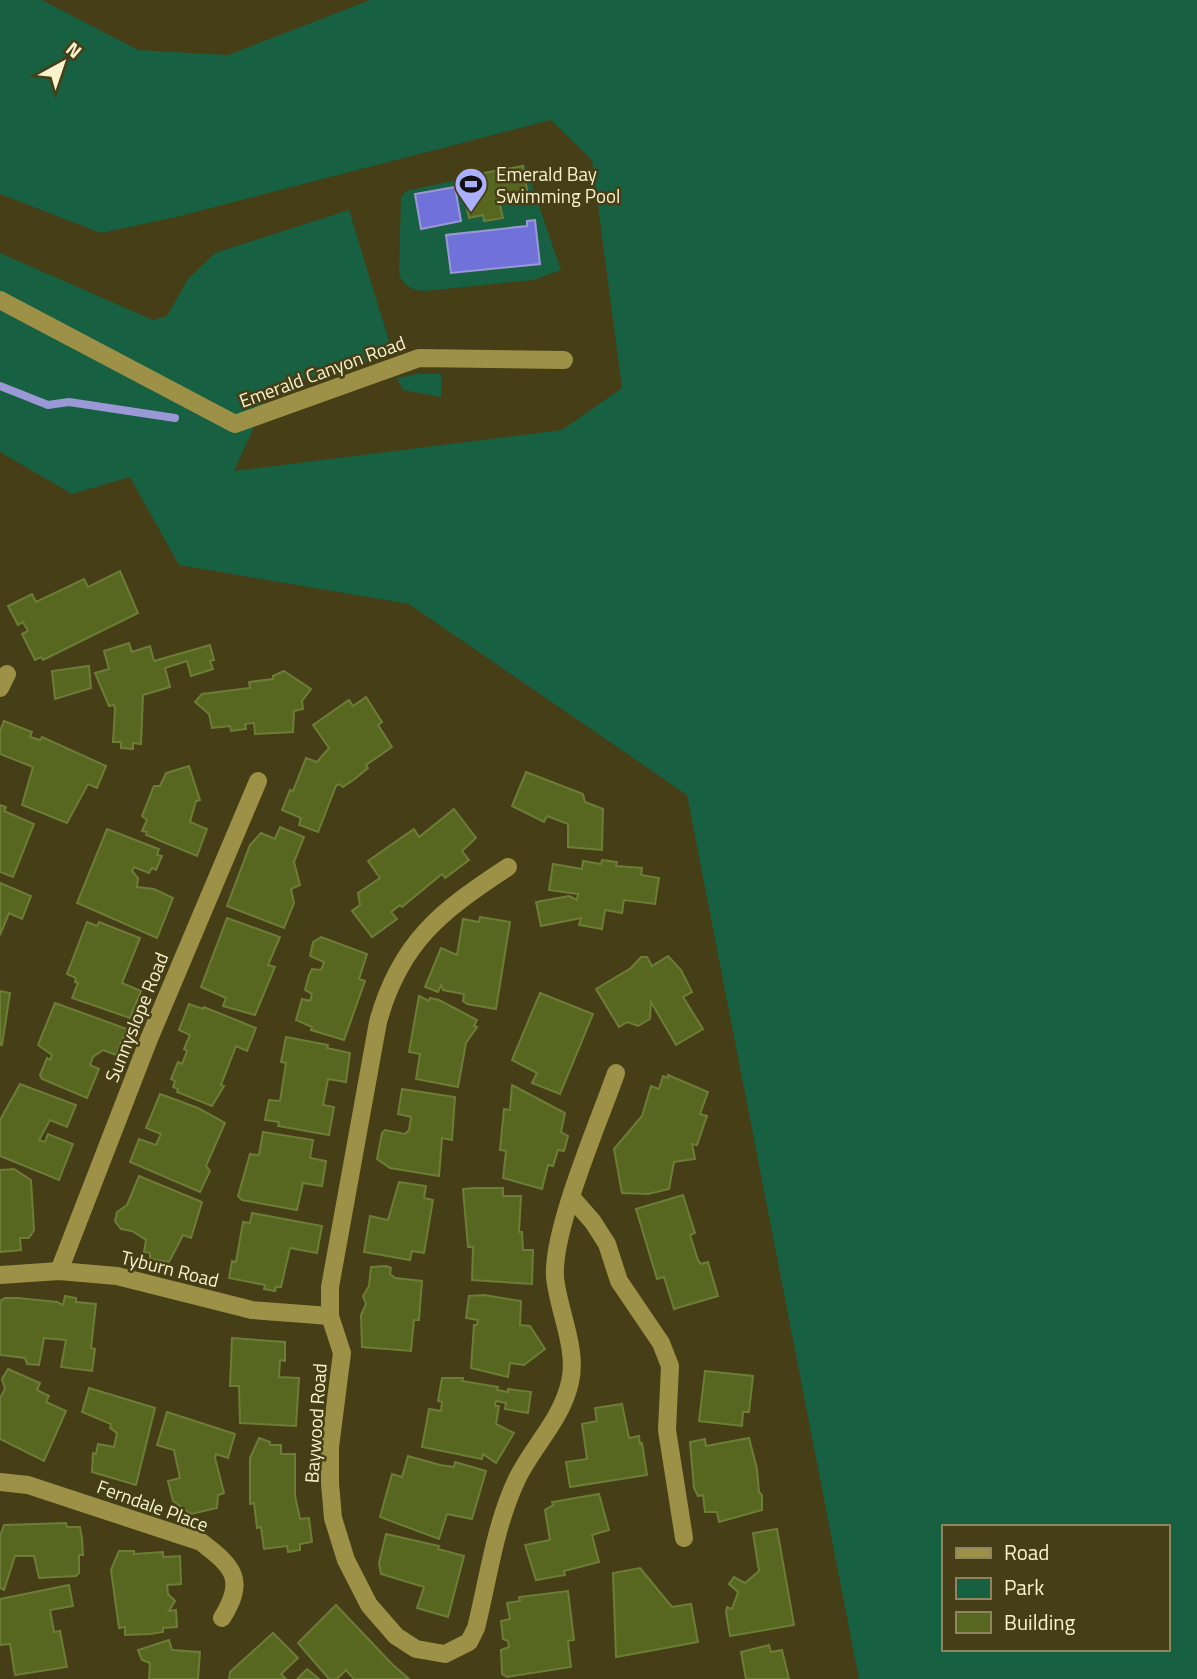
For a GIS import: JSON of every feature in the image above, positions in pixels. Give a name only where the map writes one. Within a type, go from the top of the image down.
[{"type":"street","name":"Emerald Canyon Road","points":[[0,300],[235,424],[419,358],[564,360]]},
{"type":"street","name":"Sunnyslope Road","points":[[59,1271],[149,1040],[258,780]]},
{"type":"street","name":"Baywood Road","points":[[508,867],[449,908],[421,935],[400,962],[387,988],[378,1022],[330,1287],[330,1316],[342,1353],[331,1447],[330,1483],[334,1518],[346,1560],[369,1605],[396,1636],[416,1650],[445,1654],[469,1642],[476,1628],[509,1498],[518,1477],[565,1402],[571,1377],[555,1276],[558,1251],[572,1198],[617,1073]]},
{"type":"street","points":[[572,1198],[593,1222],[607,1244],[619,1281],[661,1343],[670,1366],[667,1430],[684,1538]]},
{"type":"street","name":"Tyburn Road","points":[[0,1275],[59,1271],[117,1276],[252,1310],[330,1316]]},
{"type":"street","name":"Ferndale Place","points":[[0,1482],[28,1485],[201,1542],[222,1558],[235,1576],[235,1598],[222,1618]]},
{"type":"green space","points":[[0,0],[42,0],[138,50],[228,55],[370,0],[1197,0],[1197,1679],[859,1679],[687,795],[409,604],[179,565],[130,477],[72,494],[0,452],[0,253],[153,320],[167,316],[188,279],[215,253],[349,210],[393,354],[260,392],[264,405],[234,471],[562,430],[622,388],[592,160],[551,120],[176,217],[101,233],[0,194]]},
{"type":"green space","name":"Emerald Bay Swimming Pool","points":[[525,165],[561,270],[533,280],[425,291],[413,289],[403,282],[399,274],[401,197],[406,191]]},
{"type":"green space","points":[[441,374],[441,397],[403,390],[397,378]]},
{"type":"shaded area","points":[[455,187],[461,221],[421,229],[415,194]]},
{"type":"shaded area","points":[[535,220],[540,264],[451,273],[446,235],[527,226],[527,221]]},
{"type":"building","points":[[523,166],[528,196],[499,201],[503,218],[484,221],[483,215],[469,218],[461,177]]},
{"type":"building","points":[[120,571],[138,613],[43,660],[41,657],[35,660],[22,634],[28,631],[23,622],[18,625],[8,606],[32,594],[36,602],[84,579],[88,587]]},
{"type":"building","points":[[129,643],[132,652],[150,646],[154,661],[210,645],[214,660],[210,661],[213,669],[191,676],[187,661],[165,668],[170,687],[143,695],[141,744],[133,743],[133,749],[121,748],[121,742],[113,742],[114,705],[109,706],[95,673],[109,669],[104,651]]},
{"type":"building","points":[[89,666],[91,688],[55,699],[52,671]]},
{"type":"building","points":[[284,671],[311,689],[302,701],[303,709],[294,711],[293,732],[255,734],[254,723],[245,724],[246,729],[231,731],[230,726],[212,728],[209,714],[195,702],[202,694],[250,688],[249,682],[273,679],[273,676]]},
{"type":"building","points":[[366,697],[382,722],[378,725],[392,747],[366,765],[368,768],[356,778],[343,787],[339,784],[336,786],[318,832],[299,825],[301,818],[282,810],[306,758],[317,762],[329,748],[313,725],[349,700],[353,706]]},
{"type":"building","points":[[4,721],[32,732],[30,737],[40,740],[42,737],[106,766],[97,788],[88,784],[67,823],[22,805],[33,767],[0,754],[0,731]]},
{"type":"building","points":[[189,766],[200,800],[196,801],[190,822],[207,829],[197,856],[142,831],[147,820],[142,816],[154,786],[160,786],[166,773]]},
{"type":"building","points":[[526,772],[583,794],[585,802],[603,809],[602,850],[568,847],[568,824],[547,816],[544,822],[512,806]]},
{"type":"building","points":[[0,805],[6,807],[4,811],[34,824],[13,877],[0,872]]},
{"type":"building","points":[[454,809],[476,838],[462,851],[469,860],[445,878],[442,874],[402,907],[400,905],[391,912],[397,919],[372,937],[352,911],[360,905],[358,893],[380,878],[368,861],[414,829],[419,837]]},
{"type":"building","points":[[280,827],[304,837],[294,862],[300,885],[291,889],[294,903],[284,928],[227,906],[250,845],[261,833],[275,839]]},
{"type":"building","points":[[107,829],[159,849],[157,855],[162,856],[156,870],[152,868],[149,873],[134,867],[132,871],[138,878],[137,887],[154,889],[173,898],[157,938],[77,903]]},
{"type":"building","points":[[602,860],[617,862],[616,866],[642,868],[641,875],[659,878],[655,904],[624,900],[622,913],[605,910],[602,929],[579,925],[581,918],[541,926],[536,902],[569,896],[577,900],[578,894],[549,890],[553,864],[582,869],[583,861],[601,864]]},
{"type":"building","points":[[0,883],[31,896],[22,919],[9,913],[0,935]]},
{"type":"building","points":[[480,917],[510,922],[496,1009],[467,1004],[463,1001],[464,994],[443,990],[441,985],[438,992],[425,987],[441,948],[457,955],[463,919],[479,922]]},
{"type":"building","points":[[227,918],[280,937],[268,965],[275,967],[255,1015],[223,1006],[226,998],[201,987]]},
{"type":"building","points":[[87,922],[97,926],[99,922],[140,938],[122,983],[141,991],[130,1018],[72,998],[78,983],[75,982],[76,978],[67,974]]},
{"type":"building","points":[[321,937],[367,954],[359,979],[365,981],[344,1040],[311,1030],[312,1027],[296,1020],[302,999],[310,1001],[312,994],[305,990],[309,975],[312,969],[321,970],[324,962],[310,956],[313,942]]},
{"type":"building","points":[[668,956],[681,970],[692,992],[683,997],[703,1029],[676,1045],[651,1002],[650,1019],[638,1026],[627,1022],[619,1027],[596,989],[631,968],[641,957],[647,957],[652,966]]},
{"type":"building","points":[[0,991],[10,993],[2,1045],[0,1045]]},
{"type":"building","points":[[540,993],[593,1014],[560,1094],[532,1083],[537,1073],[512,1060]]},
{"type":"building","points":[[419,996],[429,1001],[430,998],[439,1000],[477,1020],[474,1026],[477,1027],[466,1043],[458,1087],[416,1079],[420,1054],[409,1052]]},
{"type":"building","points":[[55,1003],[127,1029],[116,1055],[103,1050],[93,1057],[90,1065],[99,1069],[87,1098],[42,1079],[40,1075],[47,1058],[50,1060],[52,1055],[38,1045]]},
{"type":"building","points":[[189,1004],[203,1009],[204,1007],[256,1028],[247,1051],[236,1046],[221,1085],[224,1086],[212,1106],[177,1092],[178,1089],[173,1087],[175,1081],[171,1079],[178,1062],[182,1064],[187,1051],[184,1049],[190,1035],[179,1030]]},
{"type":"building","points":[[286,1037],[328,1045],[327,1048],[350,1053],[346,1082],[328,1079],[323,1105],[334,1107],[329,1135],[278,1126],[279,1122],[265,1120],[269,1100],[280,1101],[286,1063],[281,1062]]},
{"type":"building","points":[[668,1075],[708,1092],[700,1114],[707,1116],[697,1145],[692,1144],[695,1159],[674,1162],[669,1189],[648,1194],[622,1193],[614,1149],[642,1116],[651,1086],[659,1089],[663,1076],[668,1078]]},
{"type":"building","points":[[20,1084],[76,1105],[67,1127],[50,1120],[39,1140],[45,1142],[48,1134],[73,1144],[59,1180],[0,1156],[0,1120]]},
{"type":"building","points":[[512,1085],[565,1113],[561,1132],[568,1136],[564,1151],[558,1150],[553,1166],[548,1165],[542,1189],[503,1178],[506,1151],[500,1150],[504,1109],[510,1110]]},
{"type":"building","points":[[402,1089],[455,1097],[452,1140],[442,1138],[439,1176],[390,1168],[377,1159],[385,1130],[405,1134],[409,1130],[411,1117],[398,1114]]},
{"type":"building","points":[[160,1094],[198,1108],[225,1123],[206,1166],[210,1171],[200,1192],[130,1162],[139,1139],[156,1145],[161,1134],[146,1128]]},
{"type":"building","points":[[263,1132],[313,1140],[310,1158],[326,1161],[322,1186],[303,1183],[297,1210],[242,1200],[238,1196],[250,1154],[259,1155]]},
{"type":"building","points":[[14,1169],[31,1180],[34,1230],[29,1238],[20,1238],[21,1250],[0,1252],[0,1170]]},
{"type":"building","points":[[139,1176],[202,1202],[191,1238],[183,1235],[169,1262],[150,1259],[150,1253],[144,1252],[146,1240],[132,1231],[121,1229],[115,1221],[117,1212],[127,1205]]},
{"type":"building","points":[[399,1182],[426,1186],[424,1198],[433,1200],[424,1253],[412,1251],[410,1260],[364,1252],[370,1216],[388,1220]]},
{"type":"building","points":[[503,1188],[503,1196],[521,1196],[519,1232],[522,1232],[523,1250],[533,1250],[532,1284],[472,1280],[473,1247],[468,1247],[463,1189]]},
{"type":"building","points":[[683,1195],[695,1233],[690,1235],[698,1260],[701,1264],[708,1262],[718,1296],[674,1309],[664,1277],[657,1279],[636,1209]]},
{"type":"building","points":[[252,1213],[322,1226],[317,1253],[290,1248],[281,1287],[276,1287],[275,1291],[264,1289],[265,1285],[229,1278],[232,1261],[236,1262],[243,1222],[250,1223]]},
{"type":"building","points":[[371,1267],[391,1268],[390,1274],[395,1278],[422,1281],[419,1320],[414,1320],[411,1351],[362,1347],[361,1315],[366,1304],[363,1296],[369,1286]]},
{"type":"building","points":[[484,1295],[521,1301],[520,1325],[530,1326],[545,1349],[524,1365],[510,1363],[508,1377],[471,1368],[474,1325],[477,1325],[478,1320],[466,1318],[469,1296]]},
{"type":"building","points":[[65,1296],[76,1298],[76,1302],[96,1304],[91,1348],[95,1349],[92,1371],[61,1367],[66,1340],[44,1338],[39,1365],[27,1364],[25,1358],[0,1355],[0,1301],[5,1298],[18,1298],[63,1305]]},
{"type":"building","points":[[232,1338],[285,1342],[285,1361],[280,1360],[279,1377],[299,1378],[296,1426],[240,1423],[239,1386],[230,1386]]},
{"type":"building","points":[[8,1369],[40,1383],[37,1390],[49,1396],[46,1402],[66,1411],[44,1461],[0,1439],[0,1398],[5,1389],[2,1379]]},
{"type":"building","points":[[705,1371],[753,1376],[749,1412],[743,1412],[742,1426],[699,1421]]},
{"type":"building","points":[[442,1378],[463,1378],[462,1381],[498,1387],[497,1390],[508,1392],[508,1389],[531,1392],[528,1413],[505,1409],[506,1403],[496,1401],[495,1406],[499,1406],[496,1424],[514,1433],[496,1463],[483,1454],[482,1459],[422,1447],[429,1409],[441,1411],[442,1402],[438,1401]]},
{"type":"building","points":[[89,1388],[155,1408],[136,1485],[92,1472],[93,1453],[96,1454],[98,1444],[114,1447],[117,1433],[110,1428],[111,1424],[82,1412]]},
{"type":"building","points":[[622,1404],[629,1438],[639,1436],[640,1444],[642,1443],[647,1475],[570,1487],[566,1462],[587,1459],[582,1424],[597,1421],[595,1408]]},
{"type":"building","points":[[167,1412],[235,1434],[228,1458],[216,1454],[215,1458],[224,1493],[218,1495],[217,1508],[191,1514],[173,1501],[168,1481],[180,1478],[174,1450],[157,1445]]},
{"type":"building","points":[[259,1438],[270,1442],[270,1445],[281,1445],[281,1454],[295,1454],[295,1496],[300,1519],[309,1518],[312,1542],[300,1544],[300,1550],[288,1552],[287,1546],[264,1549],[261,1527],[257,1528],[254,1503],[250,1504],[250,1458]]},
{"type":"building","points":[[749,1438],[757,1469],[759,1492],[762,1495],[762,1510],[719,1522],[717,1512],[705,1512],[703,1495],[698,1496],[694,1488],[690,1442],[705,1439],[706,1446]]},
{"type":"building","points":[[408,1456],[454,1467],[455,1462],[486,1471],[472,1519],[447,1514],[439,1539],[380,1517],[392,1474],[402,1477]]},
{"type":"building","points":[[599,1494],[609,1530],[592,1535],[599,1562],[564,1571],[565,1575],[536,1580],[525,1545],[550,1540],[545,1510],[553,1505],[552,1502]]},
{"type":"building","points":[[66,1523],[67,1527],[80,1527],[83,1555],[79,1555],[79,1573],[76,1576],[39,1578],[34,1556],[15,1556],[4,1590],[0,1588],[0,1536],[4,1525]]},
{"type":"building","points":[[777,1529],[794,1625],[730,1636],[726,1612],[727,1607],[732,1609],[738,1592],[729,1584],[734,1577],[745,1583],[759,1571],[753,1533]]},
{"type":"building","points":[[386,1534],[439,1546],[438,1549],[464,1556],[448,1617],[417,1608],[424,1587],[381,1574],[379,1563]]},
{"type":"building","points":[[119,1551],[134,1551],[134,1554],[163,1552],[163,1557],[180,1556],[181,1584],[167,1585],[168,1594],[175,1601],[169,1611],[176,1610],[177,1627],[163,1628],[163,1632],[150,1634],[125,1635],[125,1627],[119,1628],[111,1570]]},
{"type":"building","points":[[640,1568],[672,1607],[691,1604],[698,1642],[616,1657],[613,1573]]},
{"type":"building","points":[[69,1585],[73,1606],[50,1610],[54,1632],[60,1631],[67,1667],[15,1675],[10,1644],[0,1645],[0,1599]]},
{"type":"building","points":[[568,1591],[574,1640],[568,1641],[571,1667],[507,1677],[502,1674],[501,1650],[509,1647],[508,1641],[503,1639],[501,1621],[510,1619],[507,1603],[520,1601],[519,1597]]},
{"type":"building","points":[[336,1605],[409,1679],[354,1679],[346,1670],[337,1679],[329,1679],[298,1643]]},
{"type":"building","points":[[273,1633],[298,1658],[281,1674],[286,1679],[229,1679],[230,1672]]},
{"type":"building","points":[[169,1640],[172,1650],[200,1652],[198,1679],[149,1679],[150,1663],[142,1660],[138,1650]]},
{"type":"building","points":[[769,1645],[771,1652],[782,1650],[789,1679],[746,1679],[741,1652]]},
{"type":"building","points":[[307,1669],[319,1679],[297,1679]]},
{"type":"waterway","points":[[0,386],[48,405],[69,402],[175,418]]},
{"type":"place","name":"Emerald Bay Swimming Pool","points":[[471,214]]}]
